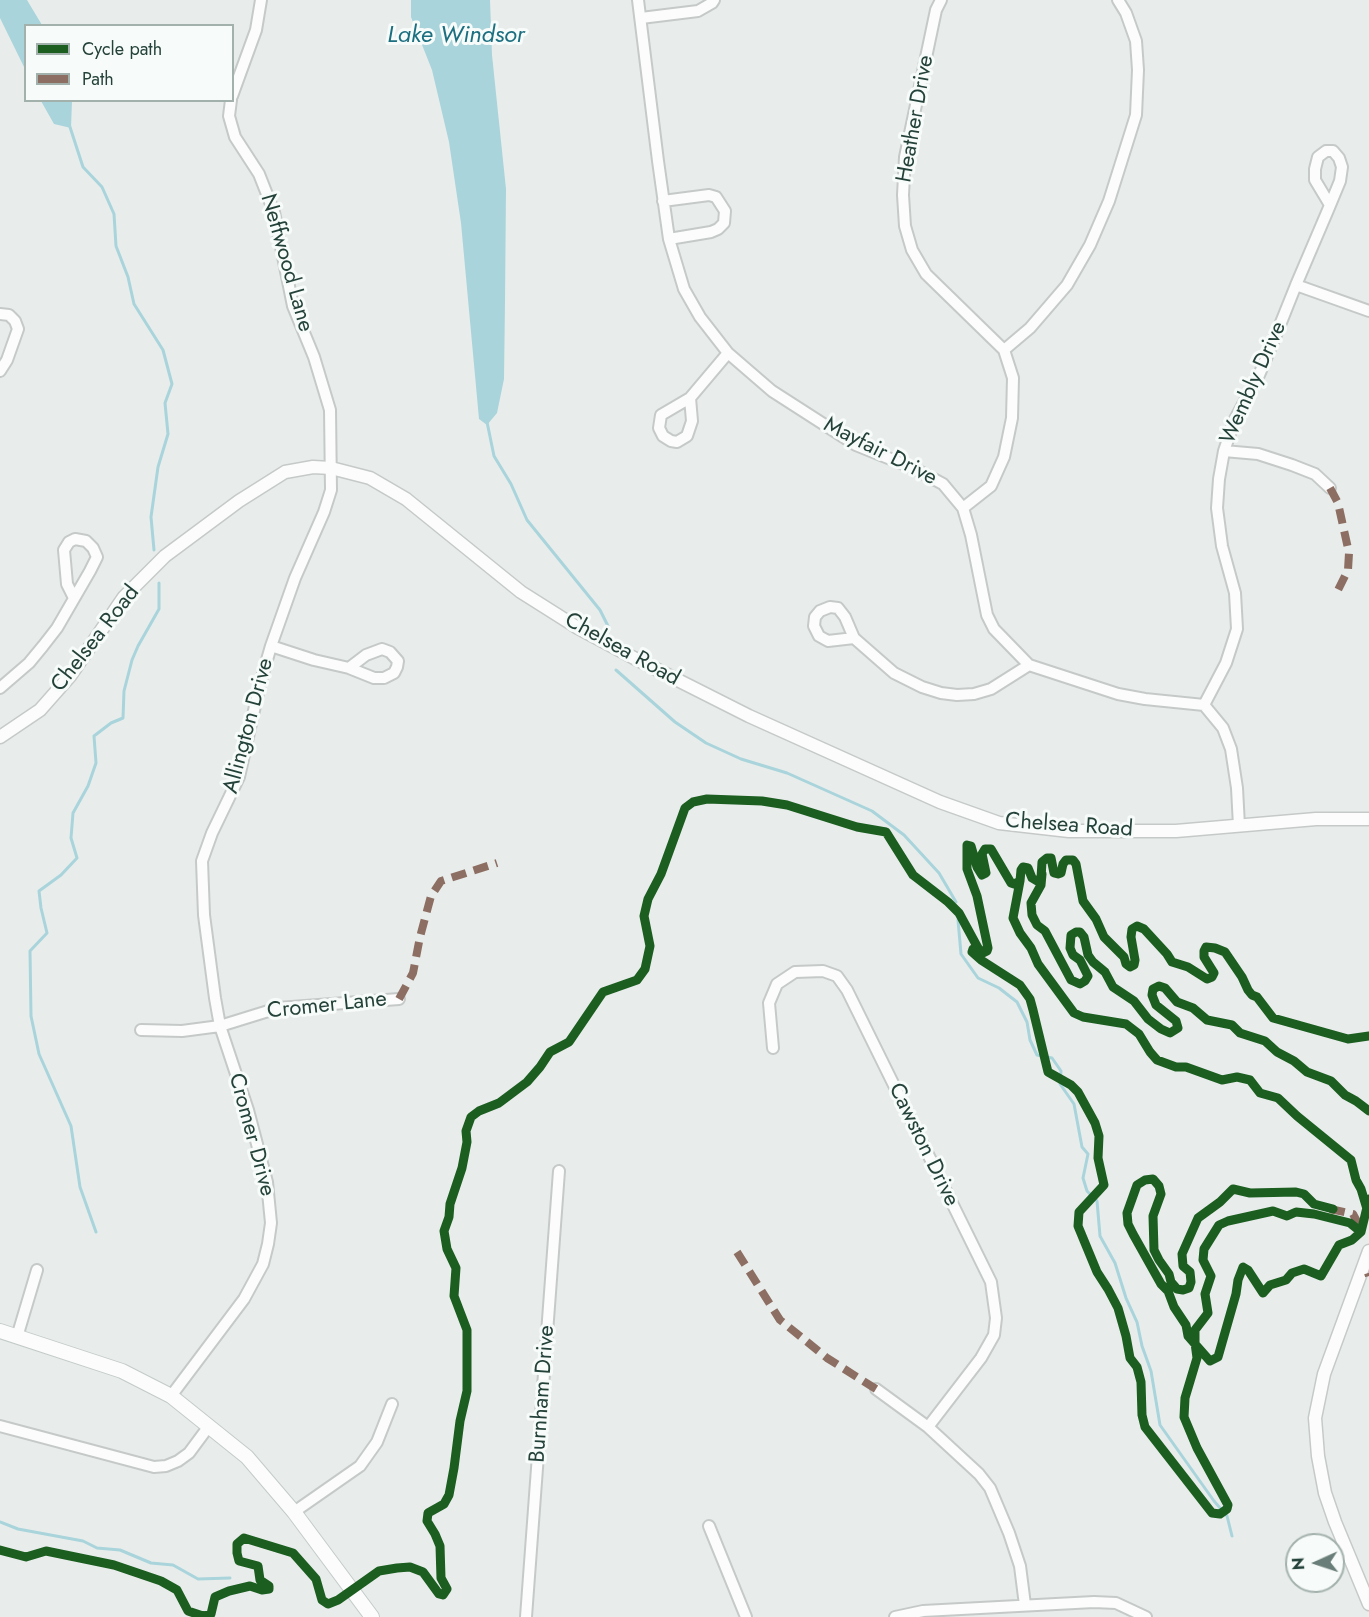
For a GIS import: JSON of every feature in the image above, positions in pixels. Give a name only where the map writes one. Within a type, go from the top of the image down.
[{"type":"main road","points":[[0,1331],[122,1371],[171,1396],[247,1457],[294,1512],[372,1617]]},
{"type":"street","points":[[234,90],[256,30],[261,0]]},
{"type":"street","name":"Mayfair Drive","points":[[638,0],[669,239],[684,289],[700,317],[728,352],[772,391],[828,428],[856,445],[913,468],[943,484],[963,508],[971,535],[987,615],[994,629],[1029,665],[1118,694],[1204,705]]},
{"type":"street","points":[[640,18],[698,11],[714,0]]},
{"type":"street","name":"Heather Drive","points":[[941,0],[936,9],[905,158],[903,195],[905,226],[912,250],[926,274],[1004,351],[1013,378],[1012,418],[1004,457],[991,486],[963,508]]},
{"type":"street","points":[[1004,351],[1030,328],[1067,285],[1090,244],[1109,201],[1136,115],[1138,70],[1136,42],[1126,12],[1118,0]]},
{"type":"street","name":"Neffwood Lane","points":[[231,102],[229,116],[235,137],[260,174],[274,212],[293,306],[314,357],[330,410],[331,468]]},
{"type":"street","points":[[663,201],[709,195],[716,197],[725,212],[724,223],[718,229],[669,239]]},
{"type":"street","name":"Wembly Drive","points":[[1204,705],[1226,663],[1237,629],[1235,593],[1222,546],[1217,508],[1224,451],[1235,419],[1259,375],[1330,205]]},
{"type":"street","points":[[1296,285],[1369,311]]},
{"type":"street","points":[[0,314],[9,315],[15,321],[18,329],[4,356],[0,371]]},
{"type":"street","points":[[690,398],[728,352]]},
{"type":"street","points":[[1224,451],[1258,454],[1292,465],[1315,474],[1330,488]]},
{"type":"street","name":"Chelsea Road","points":[[0,737],[40,710],[70,676],[124,597],[165,556],[239,501],[285,472],[313,467],[331,468],[370,478],[406,499],[521,592],[578,628],[624,653],[749,716],[940,802],[999,823],[1069,831],[1165,831],[1316,819],[1369,819]]},
{"type":"street","name":"Allington Drive","points":[[220,1026],[204,915],[201,883],[202,861],[212,832],[239,777],[271,646],[295,578],[324,512],[331,490],[331,468]]},
{"type":"street","points":[[0,688],[29,663],[57,628],[74,598],[96,557],[93,548],[86,541],[75,539],[69,542],[64,550],[67,584],[74,598]]},
{"type":"street","points":[[854,638],[894,673],[922,687],[941,693],[974,694],[991,689],[1029,665]]},
{"type":"street","points":[[271,646],[314,660],[349,668]]},
{"type":"street","points":[[1204,705],[1223,728],[1231,749],[1237,788],[1239,826]]},
{"type":"street","name":"Cawston Drive","points":[[774,1048],[770,1003],[777,984],[795,972],[823,971],[837,976],[852,1001],[992,1282],[996,1318],[994,1335],[981,1358],[928,1426]]},
{"type":"street","name":"Cromer Lane","points":[[141,1030],[182,1030],[220,1026],[278,1008],[399,999]]},
{"type":"street","name":"Cromer Drive","points":[[171,1396],[244,1299],[263,1264],[271,1223],[267,1182],[251,1120],[220,1026]]},
{"type":"street","name":"Burnham Drive","points":[[526,1617],[559,1171]]},
{"type":"street","points":[[1369,1251],[1324,1374],[1315,1418],[1318,1456],[1325,1493],[1369,1604]]},
{"type":"street","points":[[17,1337],[37,1270]]},
{"type":"street","points":[[876,1389],[928,1426],[979,1474],[990,1488],[1020,1566],[1025,1605]]},
{"type":"street","points":[[294,1512],[360,1466],[377,1442],[392,1404]]},
{"type":"street","points":[[0,1426],[154,1467],[166,1467],[189,1453],[209,1426]]},
{"type":"street","points":[[709,1526],[746,1617]]},
{"type":"street","points":[[895,1617],[923,1611],[1094,1602],[1116,1604],[1146,1617]]},
{"type":"water","points":[[0,0],[27,0],[41,24],[24,24],[24,67],[0,18]]},
{"type":"water","name":"Lake Windsor","points":[[411,0],[490,0],[492,55],[506,189],[504,379],[497,413],[487,425],[479,419],[461,223],[449,142],[432,70],[411,17]]},
{"type":"water","points":[[42,102],[72,102],[71,128],[54,124]]},
{"type":"waterway","points":[[69,124],[83,167],[102,187],[114,214],[116,246],[128,277],[134,304],[163,350],[172,384],[165,403],[168,434],[158,467],[151,517],[154,550]]},
{"type":"waterway","points":[[487,422],[494,456],[511,484],[527,520],[600,610],[608,626]]},
{"type":"waterway","points":[[96,1232],[80,1187],[71,1126],[39,1054],[31,1016],[30,951],[47,933],[39,891],[61,875],[77,858],[71,838],[73,813],[88,786],[96,763],[94,736],[111,723],[123,718],[124,691],[132,660],[159,609],[159,583]]},
{"type":"waterway","points":[[616,670],[675,722],[706,743],[741,759],[787,773],[872,811],[904,835],[939,873],[956,902]]},
{"type":"waterway","points":[[958,920],[961,954],[978,978],[999,988],[1017,1002],[1027,1022],[1030,1040],[1037,1055],[1052,1058],[1061,1071],[1060,1084],[1074,1104],[1082,1147],[1088,1154],[1083,1178],[1087,1191],[1097,1201],[1100,1236],[1115,1263],[1126,1298],[1137,1322],[1151,1371],[1160,1425],[1227,1516],[1232,1536]]},
{"type":"waterway","points":[[0,1522],[18,1529],[83,1541],[97,1548],[120,1550],[151,1563],[173,1565],[198,1579],[230,1578]]},
{"type":"marked path","points":[[1330,488],[1338,503],[1349,553],[1348,570],[1337,592]]},
{"type":"marked path","points":[[399,999],[413,973],[431,896],[441,881],[497,863]]},
{"type":"marked path","points":[[1330,1209],[1353,1214],[1360,1227]]},
{"type":"marked path","points":[[737,1252],[780,1320],[827,1358],[876,1389]]},
{"type":"cycle path","points":[[0,1550],[26,1557],[46,1551],[114,1565],[161,1581],[177,1590],[188,1611],[203,1616],[211,1614],[215,1597],[229,1591],[250,1586],[262,1590],[269,1589],[269,1586],[260,1580],[258,1566],[239,1561],[237,1544],[244,1538],[293,1553],[316,1579],[322,1600],[328,1604],[338,1600],[379,1571],[397,1568],[410,1567],[423,1572],[439,1594],[443,1595],[447,1589],[441,1578],[440,1546],[427,1521],[428,1513],[444,1504],[449,1495],[467,1391],[467,1330],[454,1296],[456,1268],[447,1249],[444,1231],[462,1168],[467,1142],[466,1131],[471,1117],[499,1103],[527,1082],[550,1052],[569,1042],[603,992],[637,980],[645,969],[650,946],[644,916],[648,899],[661,874],[685,808],[693,802],[707,799],[762,801],[787,805],[857,827],[886,832],[913,875],[959,913],[983,953],[988,948],[977,896],[967,869],[967,845],[971,846],[977,867],[982,875],[986,873],[982,854],[985,849],[991,849],[1011,883],[1014,884],[1020,881],[1023,867],[1028,868],[1032,878],[1037,881],[1041,878],[1042,862],[1047,858],[1051,858],[1054,873],[1058,874],[1061,873],[1066,860],[1073,860],[1076,864],[1083,901],[1096,919],[1104,937],[1124,957],[1126,964],[1130,967],[1134,965],[1135,960],[1132,929],[1137,926],[1144,929],[1172,962],[1188,967],[1207,979],[1214,973],[1204,957],[1204,951],[1206,947],[1215,948],[1225,952],[1248,990],[1257,997],[1273,1018],[1348,1039],[1369,1036]]},
{"type":"cycle path","points":[[1042,874],[1041,885],[1031,903],[1032,915],[1037,925],[1045,931],[1071,980],[1080,984],[1088,976],[1080,960],[1073,955],[1070,948],[1071,935],[1080,932],[1084,937],[1088,955],[1105,972],[1113,987],[1134,1001],[1148,1019],[1161,1029],[1170,1033],[1178,1028],[1176,1021],[1156,1005],[1152,995],[1153,989],[1159,986],[1165,988],[1177,1002],[1193,1008],[1207,1020],[1232,1025],[1240,1033],[1265,1041],[1307,1072],[1331,1081],[1345,1095],[1369,1111]]},
{"type":"cycle path","points":[[1020,881],[1013,918],[1038,964],[1074,1013],[1083,1017],[1126,1024],[1139,1034],[1157,1060],[1176,1067],[1186,1067],[1222,1080],[1237,1077],[1250,1080],[1260,1093],[1278,1098],[1351,1160],[1367,1209]]},
{"type":"cycle path","points":[[973,949],[972,952],[981,960],[1020,985],[1030,999],[1048,1072],[1071,1085],[1078,1092],[1095,1123],[1099,1136],[1098,1158],[1104,1185],[1079,1212],[1078,1226],[1097,1272],[1118,1308],[1130,1358],[1137,1367],[1141,1382],[1142,1415],[1145,1427],[1212,1513],[1220,1514],[1227,1509],[1228,1505],[1197,1448],[1184,1417],[1185,1398],[1197,1358],[1195,1330],[1208,1313],[1205,1294],[1211,1276],[1203,1260],[1204,1249],[1219,1225],[1273,1211],[1287,1216],[1296,1212],[1314,1214],[1350,1223],[1361,1232]]},
{"type":"cycle path","points":[[1333,1209],[1314,1204],[1304,1194],[1296,1192],[1250,1193],[1233,1189],[1198,1218],[1182,1254],[1183,1266],[1190,1272],[1191,1282],[1189,1288],[1183,1290],[1177,1289],[1171,1282],[1169,1274],[1154,1250],[1153,1216],[1161,1194],[1159,1186],[1153,1179],[1145,1180],[1137,1185],[1127,1213],[1128,1224],[1161,1284],[1168,1291],[1174,1307],[1186,1325],[1188,1336],[1210,1361],[1218,1357],[1243,1267],[1248,1270],[1263,1293],[1270,1285],[1286,1280],[1292,1273],[1304,1269],[1321,1276],[1339,1245],[1352,1240],[1361,1232],[1369,1199]]}]
